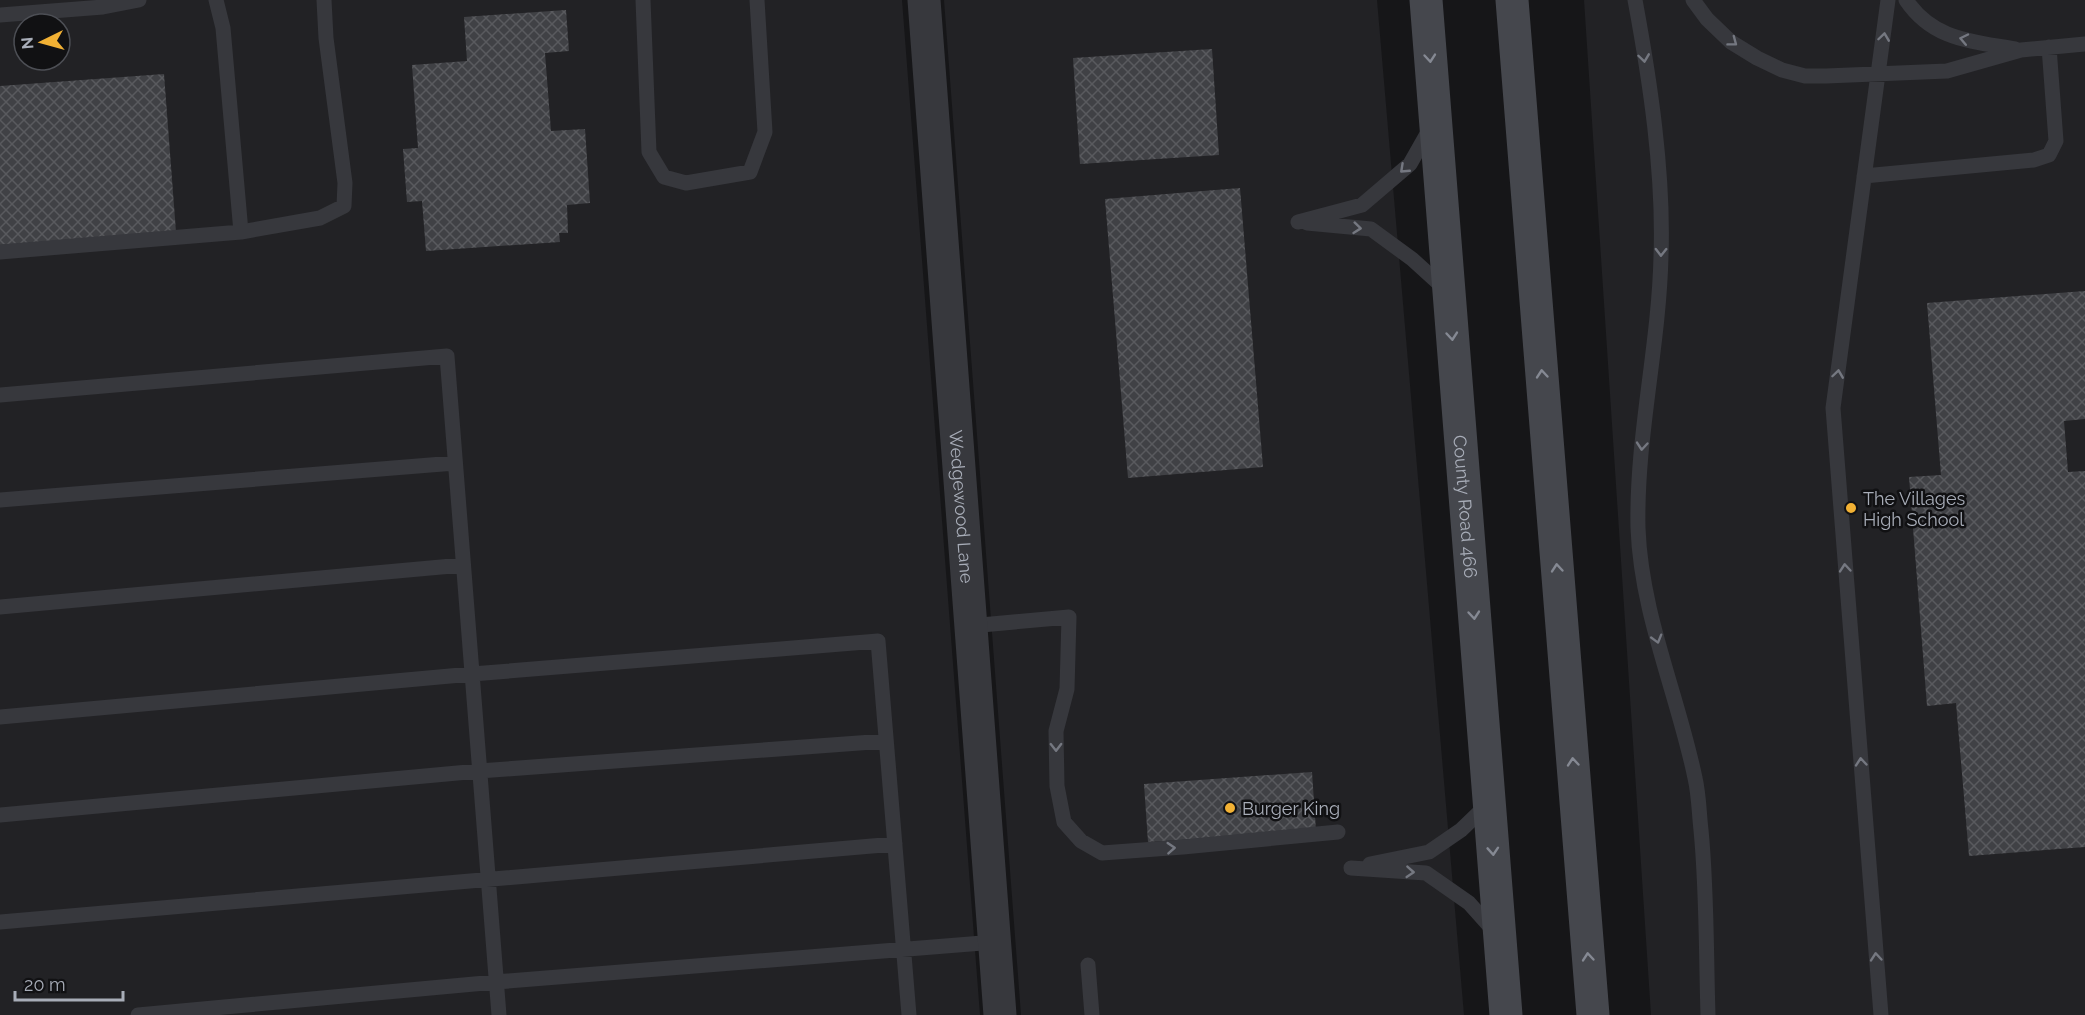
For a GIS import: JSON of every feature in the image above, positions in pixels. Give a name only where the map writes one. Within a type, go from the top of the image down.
[{"type":"main road","name":"County Road 466","points":[[1426,0],[1506,1015]]},
{"type":"main road","points":[[1512,0],[1593,1015]]},
{"type":"street","name":"Wedgewood Lane","points":[[926,0],[1000,1015]]},
{"type":"lane","points":[[0,15],[103,7],[139,0]]},
{"type":"lane","points":[[216,0],[223,28],[241,232]]},
{"type":"lane","points":[[0,252],[241,232],[320,218],[344,206],[345,183],[326,38],[324,0]]},
{"type":"lane","points":[[643,0],[649,152],[664,177],[686,183],[750,172],[765,132],[757,0]]},
{"type":"lane","points":[[1635,0],[1660,194],[1661,255],[1657,326],[1643,438],[1638,530],[1655,633],[1675,697],[1696,781],[1707,922],[1708,1015]]},
{"type":"lane","points":[[1694,0],[1707,19],[1731,42],[1782,70],[1815,76],[1947,70],[2021,50],[2085,45]]},
{"type":"lane","points":[[1881,1015],[1833,408],[1888,0]]},
{"type":"lane","points":[[1906,0],[1931,27],[1955,38],[2021,50]]},
{"type":"lane","points":[[1864,176],[2034,160],[2049,155],[2056,141],[2049,47]]},
{"type":"lane","points":[[1435,120],[1410,164],[1362,205],[1298,222],[1371,229],[1412,259],[1448,292]]},
{"type":"lane","points":[[0,395],[447,356],[499,1015]]},
{"type":"lane","points":[[0,500],[455,463]]},
{"type":"lane","points":[[0,607],[463,565]]},
{"type":"lane","points":[[970,626],[1069,617],[1067,689],[1056,731],[1057,786],[1064,822],[1081,842],[1102,853],[1338,832]]},
{"type":"lane","points":[[0,717],[472,674],[878,641],[909,1015]]},
{"type":"lane","points":[[0,815],[479,771],[886,741]]},
{"type":"lane","points":[[1489,802],[1461,830],[1429,852],[1351,868],[1426,873],[1469,903],[1500,938]]},
{"type":"lane","points":[[0,922],[895,844]]},
{"type":"lane","points":[[138,1015],[496,982],[994,942]]},
{"type":"lane","points":[[1088,965],[1092,1015]]},
{"type":"shaded area","points":[[0,0],[902,0],[980,1015],[0,1015]]},
{"type":"shaded area","points":[[944,0],[1377,0],[1464,1015],[1021,1015]]},
{"type":"shaded area","name":"The Villages High School","points":[[1584,0],[2085,0],[2085,1015],[1651,1015]]},
{"type":"building","points":[[566,10],[569,51],[545,53],[551,131],[585,129],[590,203],[567,205],[568,233],[559,233],[560,242],[426,251],[422,201],[407,202],[403,149],[418,148],[412,65],[467,61],[464,17]]},
{"type":"building","points":[[1212,49],[1219,155],[1080,164],[1073,58]]},
{"type":"building","points":[[164,74],[176,232],[0,245],[0,86]]},
{"type":"building","points":[[1240,188],[1263,467],[1128,478],[1105,199]]},
{"type":"building","points":[[2085,291],[2085,419],[2064,421],[2068,472],[2085,471],[2085,847],[1969,856],[1956,703],[1927,706],[1909,477],[1941,475],[1927,303]]},
{"type":"building","name":"Burger King","points":[[1312,772],[1316,831],[1148,842],[1144,784]]},
{"type":"place","name":"The Villages High School","points":[[1851,508]]},
{"type":"place","name":"Burger King","points":[[1230,808]]}]
